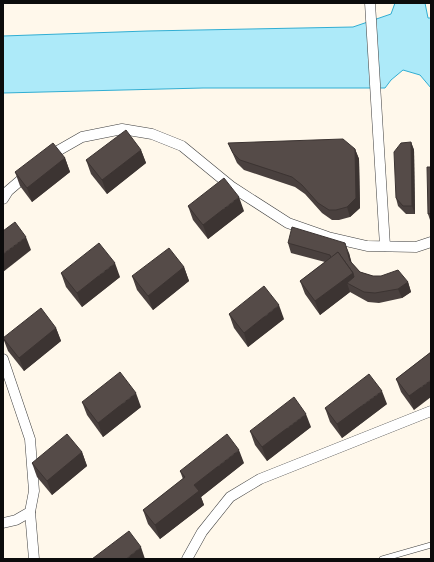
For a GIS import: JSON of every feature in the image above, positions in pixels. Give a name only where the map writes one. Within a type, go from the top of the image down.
[{"type":"street","points":[[370,7],[385,246]]},
{"type":"street","points":[[3,199],[8,191],[49,154],[82,137],[122,129],[152,134],[182,146],[232,187],[288,223],[342,240],[367,246],[416,247],[431,242]]},
{"type":"street","points":[[3,359],[30,439],[34,491],[30,512],[34,559]]},
{"type":"street","points":[[187,559],[202,532],[230,497],[260,479],[431,411]]},
{"type":"street","points":[[3,524],[16,520],[30,512]]},
{"type":"lane","points":[[382,559],[431,545]]},
{"type":"water","points":[[395,3],[425,3],[428,18],[431,18],[431,88],[420,75],[403,70],[391,80],[385,88],[203,88],[3,93],[3,36],[147,31],[353,27],[391,14]]},
{"type":"building","points":[[126,130],[141,150],[102,180],[86,160]]},
{"type":"building","points":[[343,139],[355,149],[356,198],[347,207],[336,210],[329,210],[318,203],[302,185],[292,177],[240,160],[233,153],[228,143]]},
{"type":"building","points":[[411,142],[412,206],[403,206],[396,198],[394,152],[401,143]]},
{"type":"building","points":[[53,143],[65,158],[27,188],[15,172]]},
{"type":"building","points":[[427,167],[431,167],[431,213],[428,214]]},
{"type":"building","points":[[224,178],[239,197],[203,225],[188,206]]},
{"type":"building","points":[[15,222],[26,237],[3,254],[3,231]]},
{"type":"building","points":[[292,227],[345,243],[350,261],[360,272],[373,276],[381,276],[398,270],[408,282],[398,289],[375,293],[364,292],[347,283],[354,277],[353,273],[338,252],[331,258],[330,255],[288,243]]},
{"type":"building","points":[[99,243],[115,263],[77,293],[61,273]]},
{"type":"building","points":[[169,248],[184,267],[148,296],[132,276]]},
{"type":"building","points":[[338,252],[353,273],[315,301],[300,281]]},
{"type":"building","points":[[264,286],[279,305],[244,333],[229,314]]},
{"type":"building","points":[[41,308],[56,328],[19,358],[3,338]]},
{"type":"building","points":[[431,352],[431,380],[409,396],[396,379]]},
{"type":"building","points":[[120,372],[136,393],[98,423],[82,402]]},
{"type":"building","points":[[369,374],[382,391],[337,424],[325,408]]},
{"type":"building","points":[[294,397],[306,414],[262,447],[250,431]]},
{"type":"building","points":[[67,434],[82,452],[47,481],[32,463]]},
{"type":"building","points":[[227,434],[239,450],[194,485],[199,491],[155,525],[143,510],[185,477],[180,471]]},
{"type":"building","points":[[129,531],[141,547],[126,559],[92,559]]}]
